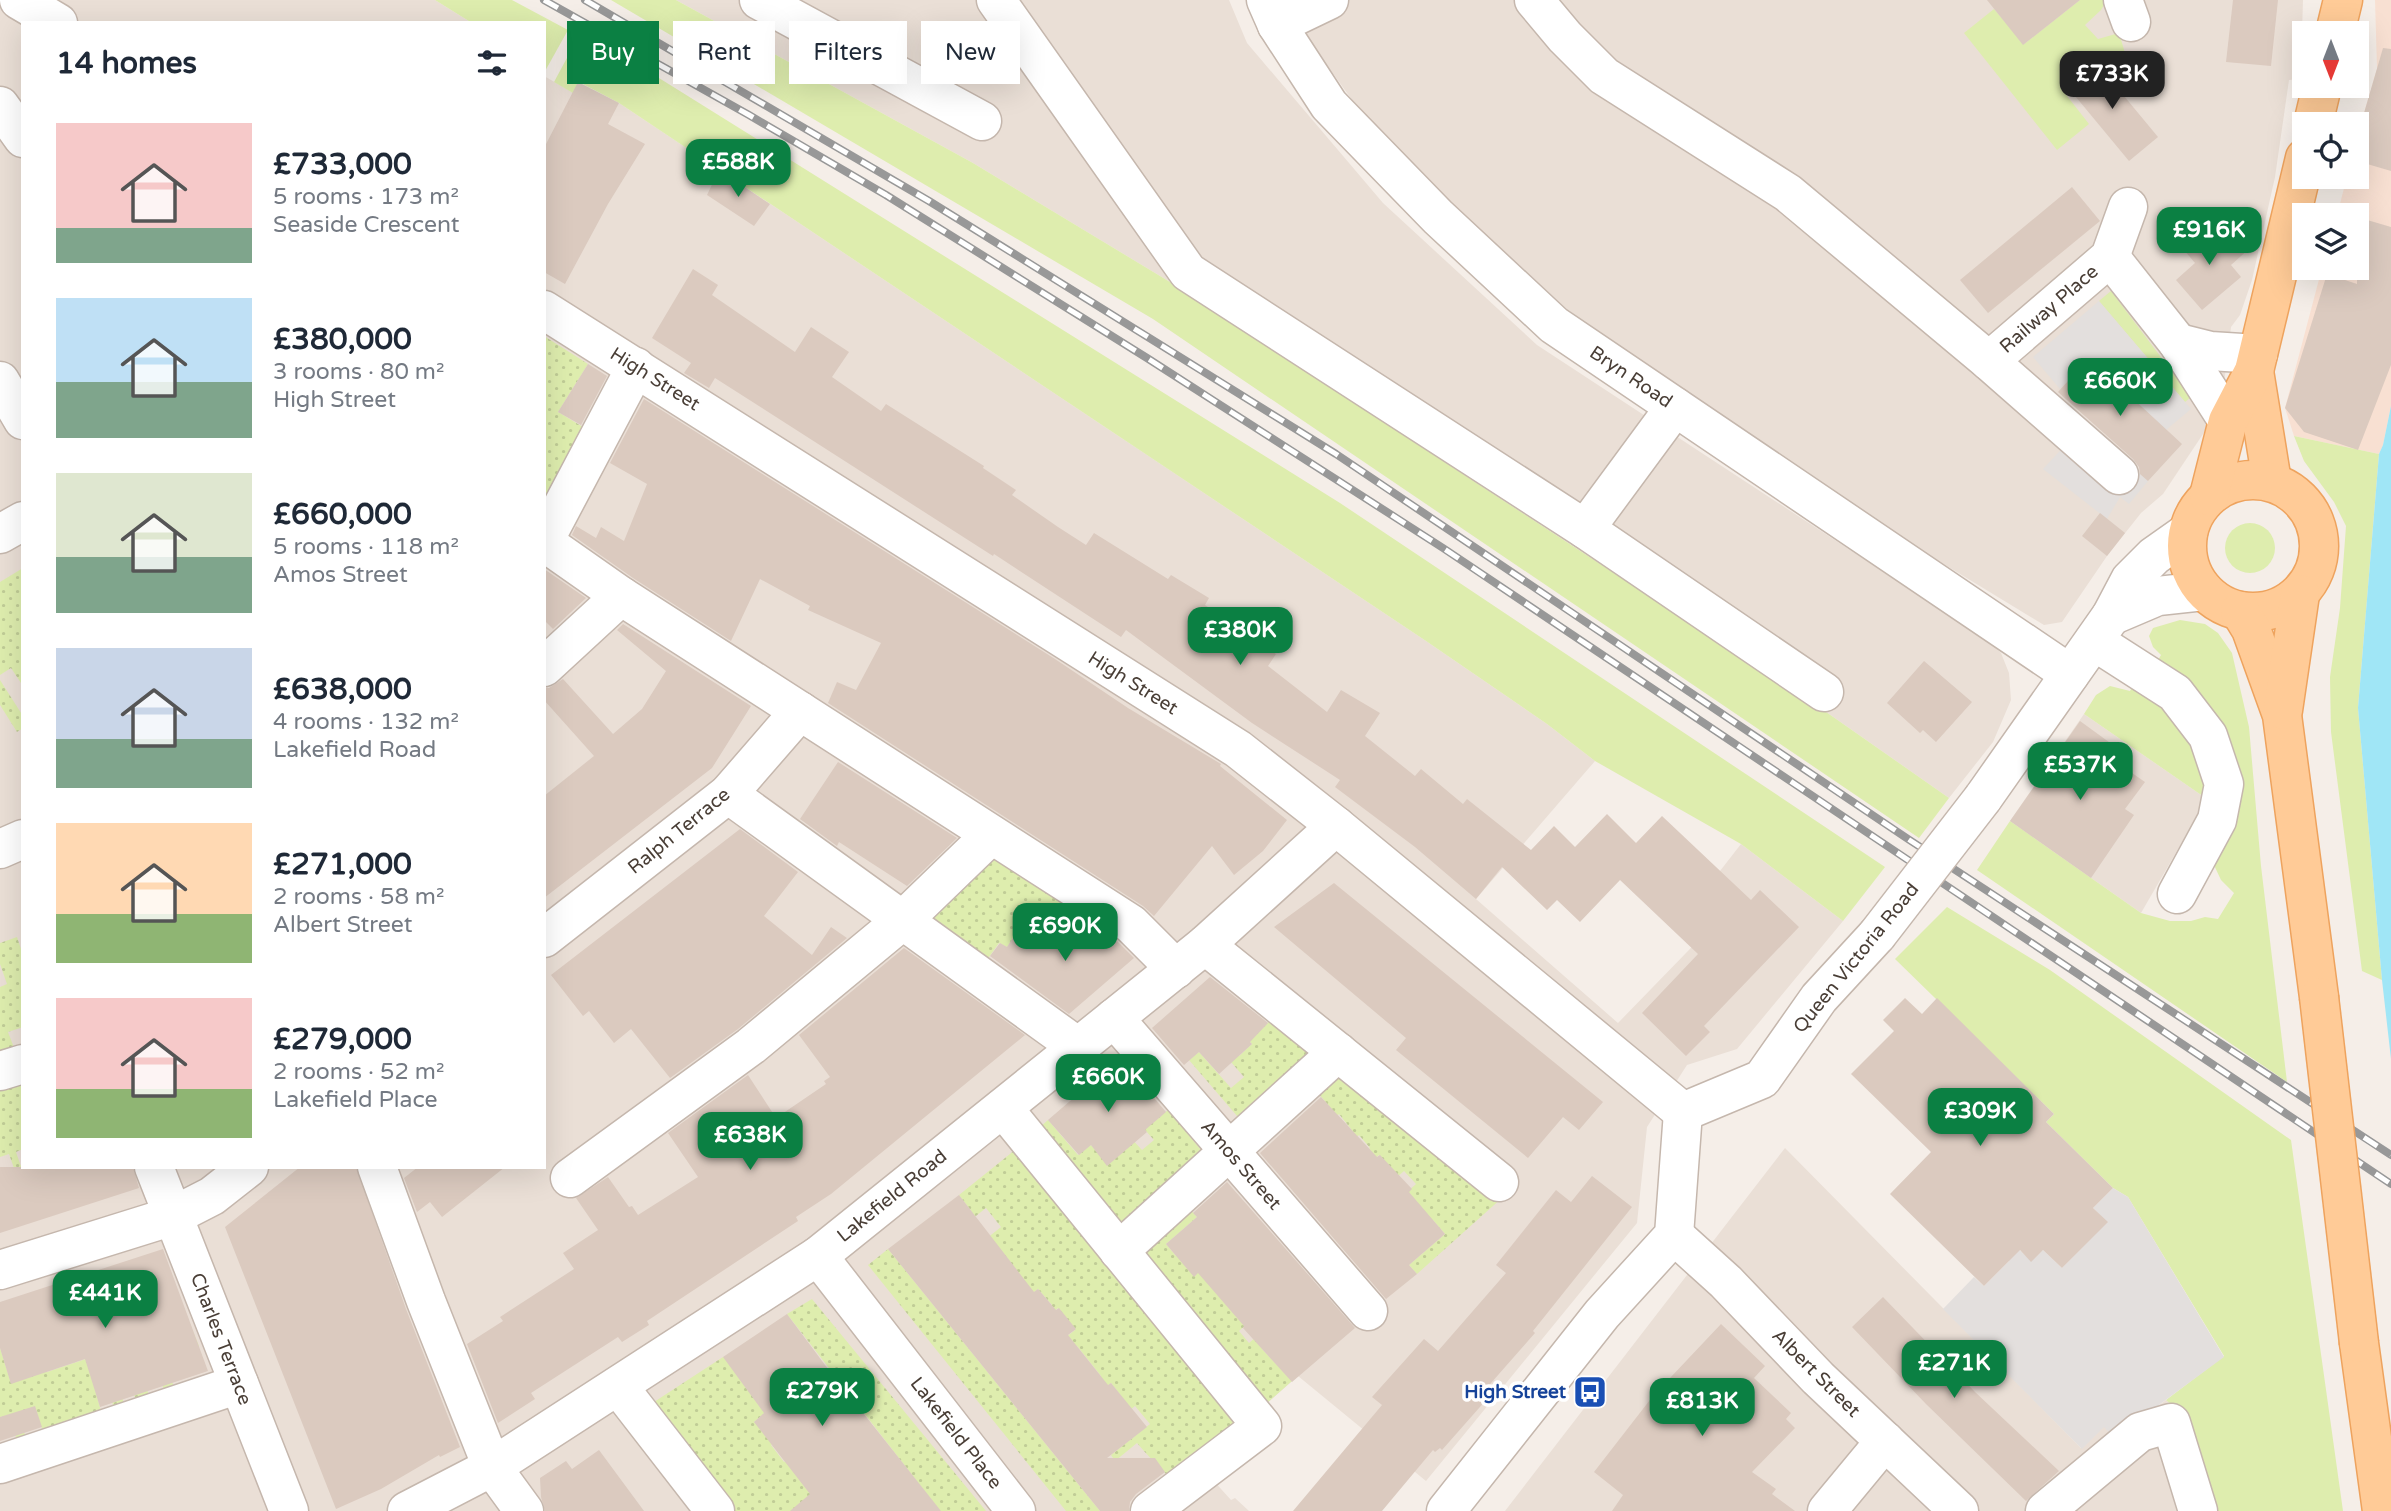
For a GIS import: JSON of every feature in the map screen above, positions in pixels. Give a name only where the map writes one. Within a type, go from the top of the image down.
[{"type":"main road","points":[[2338,21],[2343,0]]},
{"type":"main road","points":[[2209,496],[2228,421],[2256,363],[2298,189]]},
{"type":"main road","points":[[2256,363],[2272,482]]},
{"type":"main road","points":[[2249,480],[2272,482],[2293,493],[2309,509],[2318,530],[2320,553],[2314,575],[2300,594],[2281,607],[2261,613],[2240,611],[2220,604],[2204,591],[2192,574],[2187,553],[2188,532],[2196,512],[2209,496],[2227,485],[2249,480]]},
{"type":"main road","points":[[2282,715],[2300,594]]},
{"type":"main road","points":[[2240,611],[2251,629],[2282,715],[2382,1511]]},
{"type":"street","points":[[19,0],[55,21]]},
{"type":"street","points":[[759,0],[809,12],[982,121]]},
{"type":"street","points":[[996,0],[1188,272],[1585,529],[1824,692]]},
{"type":"street","points":[[1272,13],[1329,0]]},
{"type":"street","points":[[1534,0],[1565,37],[1604,76],[1788,193],[1989,361],[2119,475]]},
{"type":"street","name":"Bryn Road","points":[[1272,13],[1329,105],[1438,217],[1554,325],[2070,674]]},
{"type":"street","points":[[0,106],[21,135]]},
{"type":"street","name":"Railway Place","points":[[1989,361],[2110,257],[2127,207]]},
{"type":"street","name":"Railway Place","points":[[2110,257],[2178,343],[2228,421]]},
{"type":"street","name":"High Street","points":[[546,311],[1238,749],[1336,825],[1683,1112]]},
{"type":"street","points":[[2178,343],[2256,363]]},
{"type":"street","points":[[546,537],[636,367]]},
{"type":"street","points":[[0,381],[21,417]]},
{"type":"street","points":[[1585,529],[1675,407]]},
{"type":"street","points":[[0,534],[21,522]]},
{"type":"street","name":"Queen Victoria Road","points":[[1683,1112],[1762,1079],[1819,998],[1877,935],[1983,798],[2103,629],[2130,580],[2154,556],[2188,532]]},
{"type":"street","points":[[546,542],[621,596],[991,835],[1338,1052],[1499,1182]]},
{"type":"street","points":[[2177,894],[2217,820],[2224,783],[2208,736],[2175,693],[2103,629],[2158,596],[2204,591]]},
{"type":"street","points":[[546,665],[621,596]]},
{"type":"street","name":"Ralph Terrace","points":[[546,936],[728,794],[800,711]]},
{"type":"street","points":[[728,794],[1078,1047]]},
{"type":"street","name":"Lakefield Road","points":[[407,1511],[492,1467],[818,1256],[1190,957],[1336,825]]},
{"type":"street","points":[[570,1178],[751,1046],[903,920],[991,835]]},
{"type":"street","points":[[0,849],[21,840]]},
{"type":"street","name":"Amos Street","points":[[1114,1018],[1368,1311]]},
{"type":"street","points":[[1119,1251],[1338,1052]]},
{"type":"street","points":[[0,1071],[21,1065]]},
{"type":"street","points":[[1003,1108],[1262,1426],[1150,1511]]},
{"type":"street","points":[[1446,1511],[1602,1314],[1674,1235],[1683,1112]]},
{"type":"street","name":"Charles Terrace","points":[[155,1169],[289,1511]]},
{"type":"street","points":[[0,1270],[173,1216],[212,1196],[246,1169]]},
{"type":"street","points":[[378,1169],[426,1301],[492,1467],[524,1511]]},
{"type":"street","name":"Albert Street","points":[[1674,1235],[1726,1282],[1818,1378],[1959,1511]]},
{"type":"street","name":"Lakefield Place","points":[[818,1256],[1016,1511]]},
{"type":"street","points":[[0,1464],[239,1384]]},
{"type":"street","points":[[618,1386],[715,1511]]},
{"type":"street","points":[[2045,1511],[2140,1432],[2171,1423],[2198,1511]]},
{"type":"street","points":[[1827,1511],[1885,1441]]},
{"type":"shaded area","points":[[0,0],[435,0],[469,21],[21,21],[21,1169],[546,1169],[546,77],[572,92],[577,84],[582,84],[619,103],[1426,641],[1547,724],[1595,761],[1476,899],[1618,1023],[1720,918],[1699,898],[1741,844],[1843,921],[1737,1049],[1687,1065],[1647,1127],[1637,1223],[1426,1481],[1298,1376],[1265,1405],[1212,1479],[1231,1500],[1235,1498],[1249,1511],[0,1511]]},
{"type":"shaded area","points":[[676,0],[1229,0],[1247,43],[1383,203],[1537,345],[1989,641],[2001,653],[2009,673],[2011,700],[1993,742],[1949,798],[1829,714],[1170,282],[973,163],[829,84],[907,84],[907,21],[789,21],[789,62],[775,54],[775,21],[714,21]]},
{"type":"shaded area","points":[[1280,0],[2303,0],[2302,21],[2292,21],[2292,80],[2289,80],[2275,177],[2252,280],[2240,315],[2231,327],[2221,407],[2163,494],[2141,513],[2107,556],[2062,622],[2044,625],[1763,454],[1567,309],[1381,140]]},
{"type":"shaded area","points":[[2375,0],[2391,0],[2391,406],[2379,454],[2294,436],[2285,408],[2319,280],[2369,280],[2369,203],[2340,203],[2344,189],[2369,189],[2369,112],[2364,112],[2377,69]]},
{"type":"shaded area","points":[[2099,301],[2191,409],[2166,430],[2089,359],[2060,389],[2033,357]]},
{"type":"shaded area","points":[[2085,424],[2148,481],[2129,504],[2120,497],[2107,519],[2043,469]]},
{"type":"shaded area","points":[[2084,714],[2207,799],[2141,913],[2010,821]]},
{"type":"shaded area","points":[[1785,1148],[2081,1448],[2104,1426],[2115,1438],[2166,1400],[2187,1419],[2212,1511],[1505,1511]]},
{"type":"shaded area","points":[[2113,1188],[2128,1197],[2224,1357],[2114,1438],[2104,1427],[2082,1449],[1943,1309],[1974,1277],[1984,1286],[2009,1261],[2004,1235],[2031,1261],[2043,1250],[2062,1268],[2107,1222],[2093,1208]]},
{"type":"green space","points":[[435,0],[512,0],[567,29],[546,69],[546,21],[469,21]]},
{"type":"green space","points":[[611,0],[676,0],[714,21],[673,21],[673,36],[659,28],[659,21],[647,21]]},
{"type":"green space","points":[[2080,0],[2107,0],[2101,10],[2085,25],[2098,39],[2119,33],[2131,73],[2101,62],[2098,58],[2060,87],[2089,124],[2057,150],[1964,33],[1994,9],[2024,44]]},
{"type":"green space","points":[[775,54],[789,62],[789,84],[829,84],[973,163],[1170,282],[1829,714],[1949,798],[1919,838],[1153,319],[754,84],[775,84]]},
{"type":"green space","points":[[567,58],[567,84],[578,84],[573,93],[554,82]]},
{"type":"green space","points":[[659,78],[1340,503],[1885,867],[1843,921],[1741,844],[1595,761],[1547,724],[1426,641],[619,103],[583,84],[659,84]]},
{"type":"green space","points":[[2111,291],[2191,397],[2185,402],[2099,301]]},
{"type":"green space","points":[[546,337],[588,364],[558,412],[588,430],[546,499]]},
{"type":"green space","points":[[2294,436],[2379,454],[2358,708],[2382,980],[2362,971],[2331,732],[2330,677],[2340,608],[2346,526],[2334,502],[2304,461]]},
{"type":"green space","points":[[2250,523],[2267,531],[2275,548],[2267,565],[2250,573],[2233,565],[2225,548],[2233,531]]},
{"type":"green space","points":[[21,569],[21,683],[11,668],[0,675],[0,582]]},
{"type":"green space","points":[[2180,620],[2205,624],[2218,633],[2232,653],[2249,727],[2261,866],[2287,1082],[1977,870],[2010,821],[2141,913],[2170,921],[2191,921],[2205,917],[2218,919],[2234,893],[2221,880],[2213,863],[2207,704],[2196,689],[2157,662],[2161,655],[2153,647],[2149,636],[2153,628]]},
{"type":"green space","points":[[0,680],[21,713],[21,729],[17,732],[0,705]]},
{"type":"green space","points":[[2133,685],[2164,708],[2182,727],[2196,749],[2202,765],[2207,799],[2084,714],[2096,695],[2110,686],[2130,691]]},
{"type":"green space","points":[[999,853],[1084,908],[1049,947],[1020,928],[1007,947],[999,943],[984,964],[924,920]]},
{"type":"green space","points":[[1947,907],[2050,970],[2291,1140],[2343,1511],[2212,1511],[2187,1419],[2166,1400],[2224,1356],[2128,1197],[2113,1188],[2046,1122],[2054,1114],[1895,959]]},
{"type":"green space","points":[[17,937],[21,949],[21,1028],[8,1032],[16,1053],[0,1058],[0,987],[7,984],[0,964],[0,943]]},
{"type":"green space","points":[[1277,1013],[1325,1052],[1243,1123],[1189,1060],[1199,1052],[1231,1088],[1244,1077],[1210,1038],[1239,1056],[1252,1044],[1231,1020],[1262,1029]]},
{"type":"green space","points":[[1344,1067],[1503,1197],[1417,1274],[1409,1265],[1445,1234],[1433,1220],[1373,1223],[1416,1184],[1404,1171],[1363,1207],[1391,1168],[1379,1155],[1344,1187],[1337,1178],[1370,1148],[1359,1135],[1326,1164],[1319,1157],[1351,1129],[1339,1114],[1307,1142],[1330,1107],[1317,1092]]},
{"type":"green space","points":[[21,1077],[21,1150],[16,1152],[29,1190],[22,1191],[9,1154],[0,1157],[0,1084]]},
{"type":"green space","points":[[1168,1110],[1206,1156],[1122,1230],[1039,1128],[1048,1120],[1078,1155],[1091,1145],[1108,1165],[1116,1122],[1142,1150],[1154,1140],[1128,1111],[1155,1121]]},
{"type":"green space","points":[[1020,1146],[1244,1426],[1173,1482],[1137,1443],[1115,1461],[1111,1455],[1150,1424],[1135,1406],[1095,1438],[1122,1397],[1111,1383],[1073,1410],[1101,1376],[1077,1346],[1045,1372],[1036,1361],[1075,1330],[1058,1308],[1017,1341],[1052,1305],[1038,1289],[1002,1318],[957,1262],[1001,1227],[986,1208],[943,1242],[972,1212],[959,1195]]},
{"type":"green space","points":[[1187,1206],[1197,1217],[1166,1244],[1176,1256],[1227,1248],[1275,1299],[1239,1331],[1249,1343],[1286,1311],[1295,1320],[1262,1349],[1292,1381],[1265,1405],[1137,1251]]},
{"type":"green space","points":[[888,1249],[1100,1511],[1066,1511],[868,1265]]},
{"type":"green space","points":[[812,1299],[986,1511],[940,1511],[787,1314]]},
{"type":"green space","points":[[190,1324],[199,1346],[165,1358],[175,1391],[165,1394],[156,1364],[141,1369],[150,1399],[137,1403],[132,1389],[121,1393],[125,1407],[115,1411],[107,1386],[95,1389],[102,1415],[44,1435],[36,1410],[19,1416],[27,1441],[18,1444],[9,1415],[0,1417],[0,1348],[11,1383],[24,1379],[35,1334],[47,1372]]},
{"type":"green space","points":[[723,1357],[790,1392],[754,1422],[809,1416],[771,1445],[784,1462],[817,1435],[835,1456],[802,1511],[734,1511],[654,1402]]},
{"type":"water","points":[[2391,406],[2391,1059],[2358,708],[2379,454]]},
{"type":"building","points":[[1987,0],[2080,0],[2023,45]]},
{"type":"building","points":[[2233,0],[2278,0],[2271,66],[2226,62]]},
{"type":"building","points":[[2383,48],[2391,49],[2391,171],[2369,165],[2369,112],[2364,112]]},
{"type":"building","points":[[2095,61],[2158,137],[2129,161],[2066,85]]},
{"type":"building","points":[[577,84],[582,84],[619,103],[608,124],[645,144],[608,204],[565,284],[546,273],[546,144]]},
{"type":"building","points":[[719,170],[770,204],[754,226],[707,195]]},
{"type":"building","points":[[2072,187],[2100,221],[1988,313],[1960,280]]},
{"type":"building","points":[[2369,221],[2391,227],[2391,365],[2358,450],[2304,432],[2285,408],[2325,280],[2345,280],[2357,284],[2357,280],[2369,280]]},
{"type":"building","points":[[2194,230],[2250,248],[2231,265],[2241,277],[2202,310],[2176,280],[2195,263],[2179,244]]},
{"type":"building","points":[[693,269],[718,285],[712,295],[795,352],[811,327],[849,352],[832,377],[881,411],[886,404],[984,466],[983,468],[1016,490],[1012,495],[1086,545],[1094,533],[1168,579],[1171,575],[1209,598],[1205,605],[1276,654],[1268,666],[1327,712],[1341,690],[1380,713],[1365,736],[1415,776],[1421,769],[1463,804],[1467,799],[1531,850],[1554,826],[1575,847],[1607,814],[1636,843],[1662,816],[1751,900],[1760,890],[1799,927],[1704,1026],[1710,1032],[1686,1056],[1642,1013],[1698,954],[1620,880],[1580,922],[1557,900],[1547,910],[1502,867],[1476,899],[1415,847],[1335,787],[1340,780],[1252,723],[1126,630],[1121,637],[715,378],[709,388],[684,373],[691,363],[652,338]]},
{"type":"building","points":[[2089,358],[2182,444],[2148,481],[2140,474],[2133,459],[2058,392]]},
{"type":"building","points":[[588,364],[607,376],[581,425],[558,412]]},
{"type":"building","points":[[644,399],[1128,708],[1221,764],[1220,766],[1287,820],[1263,851],[1234,875],[1212,846],[1154,916],[1143,906],[828,703],[837,682],[856,690],[881,643],[808,610],[810,606],[760,579],[731,641],[633,578],[572,535],[576,526],[596,538],[601,527],[624,541],[647,484],[610,463]]},
{"type":"building","points":[[2100,513],[2125,533],[2107,556],[2082,536]]},
{"type":"building","points":[[546,570],[586,598],[553,629],[546,622]]},
{"type":"building","points":[[623,624],[751,706],[712,768],[546,896],[546,794],[594,756],[546,702],[546,688],[563,679],[613,734],[642,709],[666,671],[617,630]]},
{"type":"building","points":[[1924,661],[1972,702],[1936,742],[1923,730],[1920,733],[1887,703]]},
{"type":"building","points":[[2080,721],[2113,745],[2106,755],[2145,782],[2125,809],[2134,815],[2091,878],[2010,821]]},
{"type":"building","points":[[838,762],[957,838],[907,886],[839,842],[837,846],[800,819]]},
{"type":"building","points":[[740,829],[798,872],[764,916],[812,955],[831,927],[847,938],[738,1029],[670,1078],[631,1029],[614,1043],[589,1011],[583,1016],[551,975]]},
{"type":"building","points":[[1334,883],[1603,1102],[1579,1130],[1563,1117],[1528,1158],[1396,1050],[1406,1038],[1274,927]]},
{"type":"building","points":[[1078,916],[1117,941],[1134,958],[1069,1014],[990,956],[1000,943],[1007,947],[1020,927],[1049,947]]},
{"type":"building","points":[[904,948],[1025,1035],[831,1194],[796,1217],[798,1221],[647,1321],[649,1325],[622,1342],[618,1337],[531,1393],[535,1399],[498,1423],[467,1344],[503,1321],[500,1317],[574,1269],[563,1253],[598,1230],[576,1198],[608,1177],[629,1207],[632,1206],[638,1215],[698,1177],[668,1133],[748,1075],[776,1118],[826,1084],[824,1081],[830,1077],[799,1035]]},
{"type":"building","points":[[1210,977],[1268,1023],[1250,1042],[1252,1044],[1219,1074],[1199,1052],[1184,1065],[1152,1028]]},
{"type":"building","points":[[1905,998],[1922,1014],[1937,998],[2054,1114],[2046,1122],[2113,1188],[2093,1208],[2108,1222],[2062,1268],[2043,1250],[2031,1262],[2020,1250],[1984,1286],[1890,1194],[1931,1152],[1851,1074],[1894,1031],[1883,1020]]},
{"type":"building","points":[[1120,1058],[1166,1112],[1107,1166],[1091,1145],[1079,1155],[1048,1120]]},
{"type":"building","points":[[1321,1097],[1377,1157],[1380,1155],[1412,1189],[1409,1192],[1445,1234],[1409,1265],[1417,1274],[1386,1299],[1260,1153]]},
{"type":"building","points":[[0,1167],[134,1169],[139,1188],[0,1233]]},
{"type":"building","points":[[298,1169],[357,1169],[406,1309],[460,1447],[440,1457],[439,1455],[381,1489],[336,1509],[225,1227]]},
{"type":"building","points":[[415,1169],[502,1169],[442,1217],[430,1202],[417,1212],[404,1178]]},
{"type":"building","points":[[1592,1176],[1632,1207],[1533,1331],[1535,1333],[1484,1391],[1483,1395],[1487,1399],[1442,1450],[1433,1450],[1382,1511],[1293,1511],[1382,1405],[1372,1397],[1424,1339],[1438,1351],[1506,1273],[1496,1265],[1556,1190],[1571,1202]]},
{"type":"building","points":[[1227,1182],[1355,1328],[1292,1382],[1198,1273],[1194,1277],[1166,1244],[1197,1217],[1193,1213]]},
{"type":"building","points":[[959,1195],[1034,1292],[1038,1289],[1056,1310],[1059,1308],[1076,1329],[1068,1335],[1108,1385],[1111,1383],[1147,1427],[1107,1458],[1155,1458],[1165,1472],[1136,1494],[1130,1502],[1129,1511],[1100,1511],[888,1249]]},
{"type":"building","points":[[163,1249],[208,1371],[100,1407],[85,1359],[11,1384],[0,1348],[0,1302]]},
{"type":"building","points":[[1883,1297],[1975,1392],[2059,1471],[2026,1501],[1926,1404],[1852,1327]]},
{"type":"building","points":[[787,1314],[941,1511],[790,1511],[810,1494],[754,1422],[764,1413],[723,1357]]},
{"type":"building","points":[[1721,1324],[1765,1366],[1754,1378],[1791,1413],[1786,1419],[1795,1428],[1752,1472],[1776,1489],[1772,1494],[1795,1511],[1612,1511],[1623,1495],[1594,1472],[1653,1396]]},
{"type":"building","points":[[35,1406],[42,1427],[0,1441],[0,1417]]},
{"type":"building","points":[[599,1450],[644,1511],[545,1511],[540,1478],[566,1461],[572,1469]]},
{"type":"railway","points":[[544,0],[886,195],[1147,358],[1443,548],[2391,1184]]},
{"type":"railway","points":[[585,0],[929,201],[1336,454],[1908,839],[2391,1155]]},
{"type":"place","name":"High Street","points":[[1590,1392]]}]
